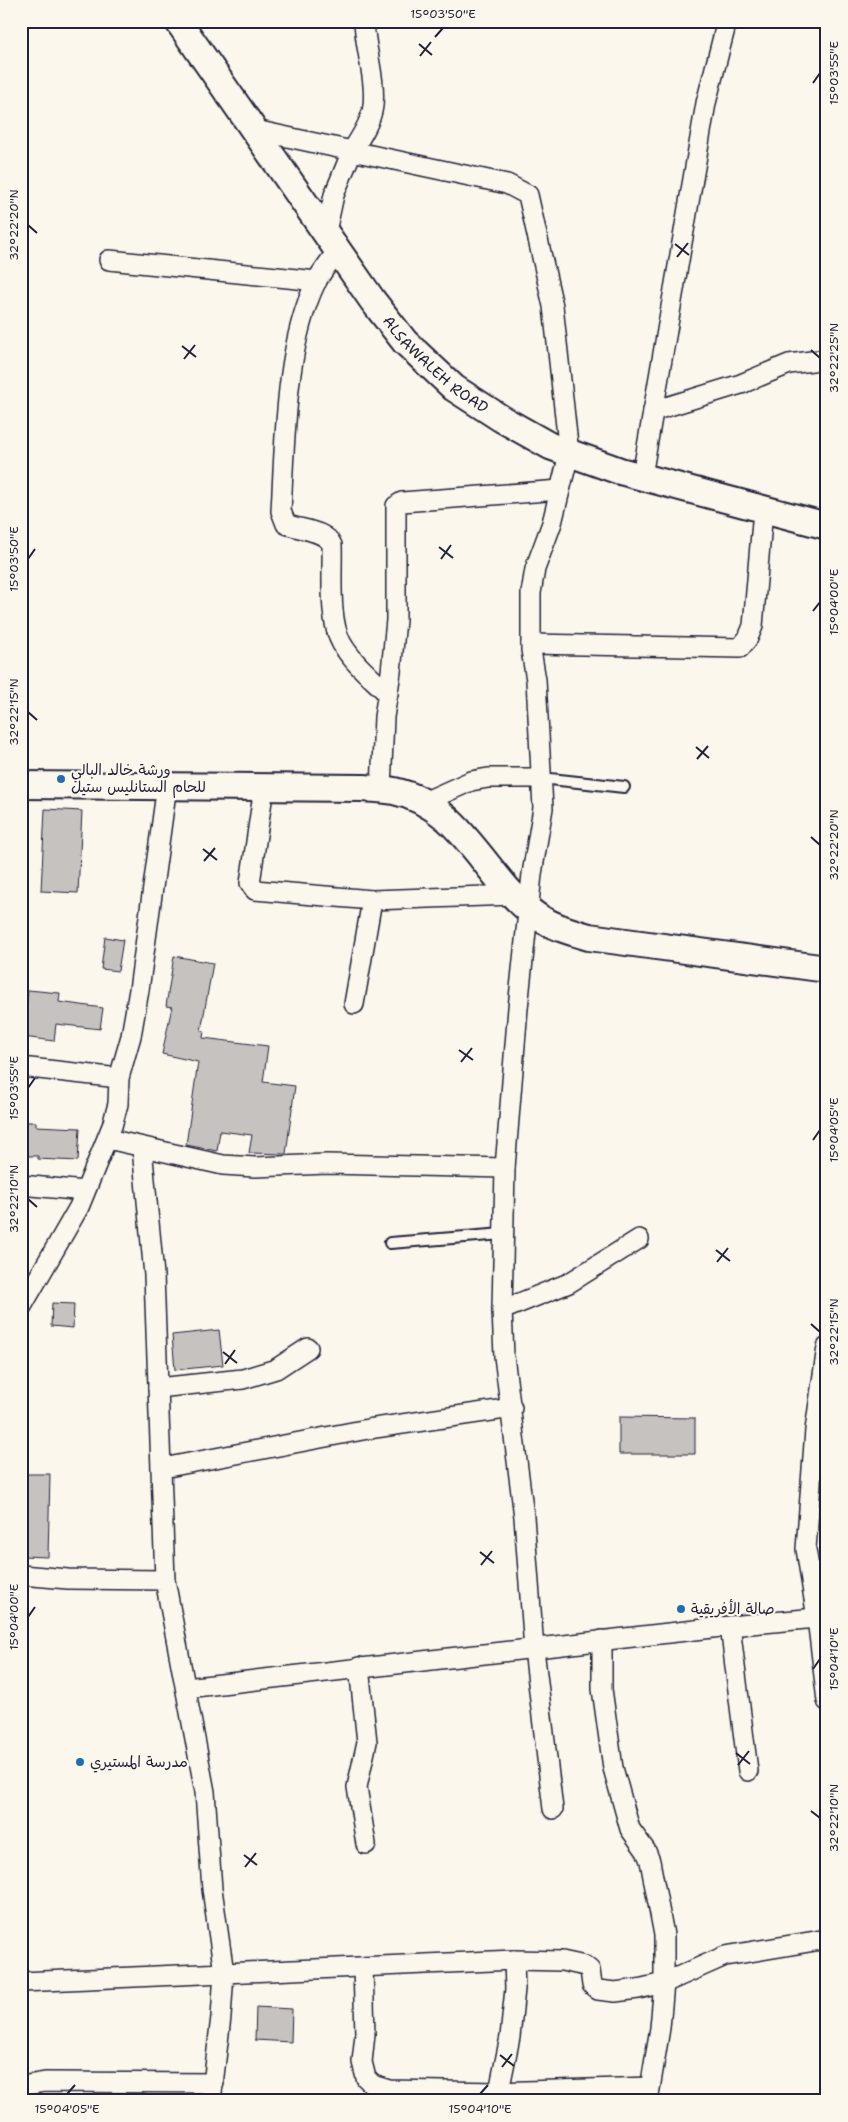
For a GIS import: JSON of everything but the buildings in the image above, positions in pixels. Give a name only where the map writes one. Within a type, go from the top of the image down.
[{"type":"street","name":"ALSAWALEH ROAD","points":[[178,21],[373,301],[405,342],[454,388],[502,419],[569,454],[763,510],[827,526]]},
{"type":"street","points":[[364,21],[373,106],[367,124],[352,151],[334,195],[332,241],[302,323],[291,375],[281,511],[286,524],[324,535],[329,539],[332,545],[334,618],[340,642],[351,657],[388,694]]},
{"type":"street","points":[[642,476],[706,103],[727,21]]},
{"type":"street","points":[[255,130],[507,184],[528,195],[553,306],[569,454],[545,545],[535,569],[531,593],[531,644],[536,680],[543,808],[532,874],[522,903],[518,1008],[505,1168],[502,1310],[504,1356],[512,1408],[534,1649],[553,1809]]},
{"type":"street","points":[[109,260],[316,282]]},
{"type":"street","points":[[653,411],[740,384],[789,364],[827,358]]},
{"type":"street","points":[[381,790],[384,717],[396,620],[395,514],[398,504],[560,490]]},
{"type":"street","points":[[531,644],[740,648],[748,638],[753,626],[763,510]]},
{"type":"street","points":[[424,802],[471,782],[488,778],[541,778]]},
{"type":"street","points":[[21,785],[167,785],[394,791],[424,802],[444,815],[466,835],[522,903],[553,925],[589,937],[827,969]]},
{"type":"street","points":[[21,1308],[28,1282],[51,1258],[86,1191],[108,1139],[118,1104],[119,1078],[131,1036],[139,990],[167,785]]},
{"type":"street","points":[[264,787],[250,883],[255,890],[372,900],[522,903]]},
{"type":"street","points":[[354,1004],[372,900]]},
{"type":"street","points":[[21,1068],[119,1078]]},
{"type":"street","points":[[108,1139],[223,1165],[256,1167],[327,1164],[505,1168]]},
{"type":"street","points":[[21,2086],[45,2082],[212,2092],[224,1973],[212,1890],[205,1792],[165,1580],[163,1468],[154,1275],[142,1148]]},
{"type":"street","points":[[21,1185],[86,1191]]},
{"type":"street","points":[[502,1310],[569,1283],[639,1239]]},
{"type":"street","points":[[827,1347],[821,1431],[806,1549],[822,1618],[827,1701]]},
{"type":"street","points":[[158,1388],[243,1379],[276,1369],[308,1348]]},
{"type":"street","points":[[163,1468],[368,1430],[512,1408]]},
{"type":"street","points":[[21,1575],[68,1580],[165,1580]]},
{"type":"street","points":[[186,1688],[602,1640],[822,1618]]},
{"type":"street","points":[[730,1626],[748,1771]]},
{"type":"street","points":[[363,1968],[365,2034],[362,2062],[366,2078],[373,2085],[389,2090],[498,2097],[649,2094],[660,2028],[664,1984],[664,1935],[650,1861],[646,1851],[630,1829],[613,1768],[602,1689],[602,1640]]},
{"type":"street","points":[[359,1667],[367,1742],[357,1787],[366,1844]]},
{"type":"street","points":[[21,1982],[514,1960],[578,1964],[590,1970],[592,1985],[598,1990],[615,1992],[664,1984],[725,1956],[827,1939]]},
{"type":"street","points":[[498,2097],[510,2037],[514,1989],[514,1960]]},
{"type":"lane","points":[[541,778],[624,787]]},
{"type":"lane","points":[[390,1243],[503,1234]]},
{"type":"place","name":"ورشة خالد البالي للحام الستانليس ستيل","points":[[61,779]]},
{"type":"place","name":"صالة الأفريقية","points":[[681,1609]]},
{"type":"place","name":"مدرسة المستيري","points":[[80,1762]]}]
